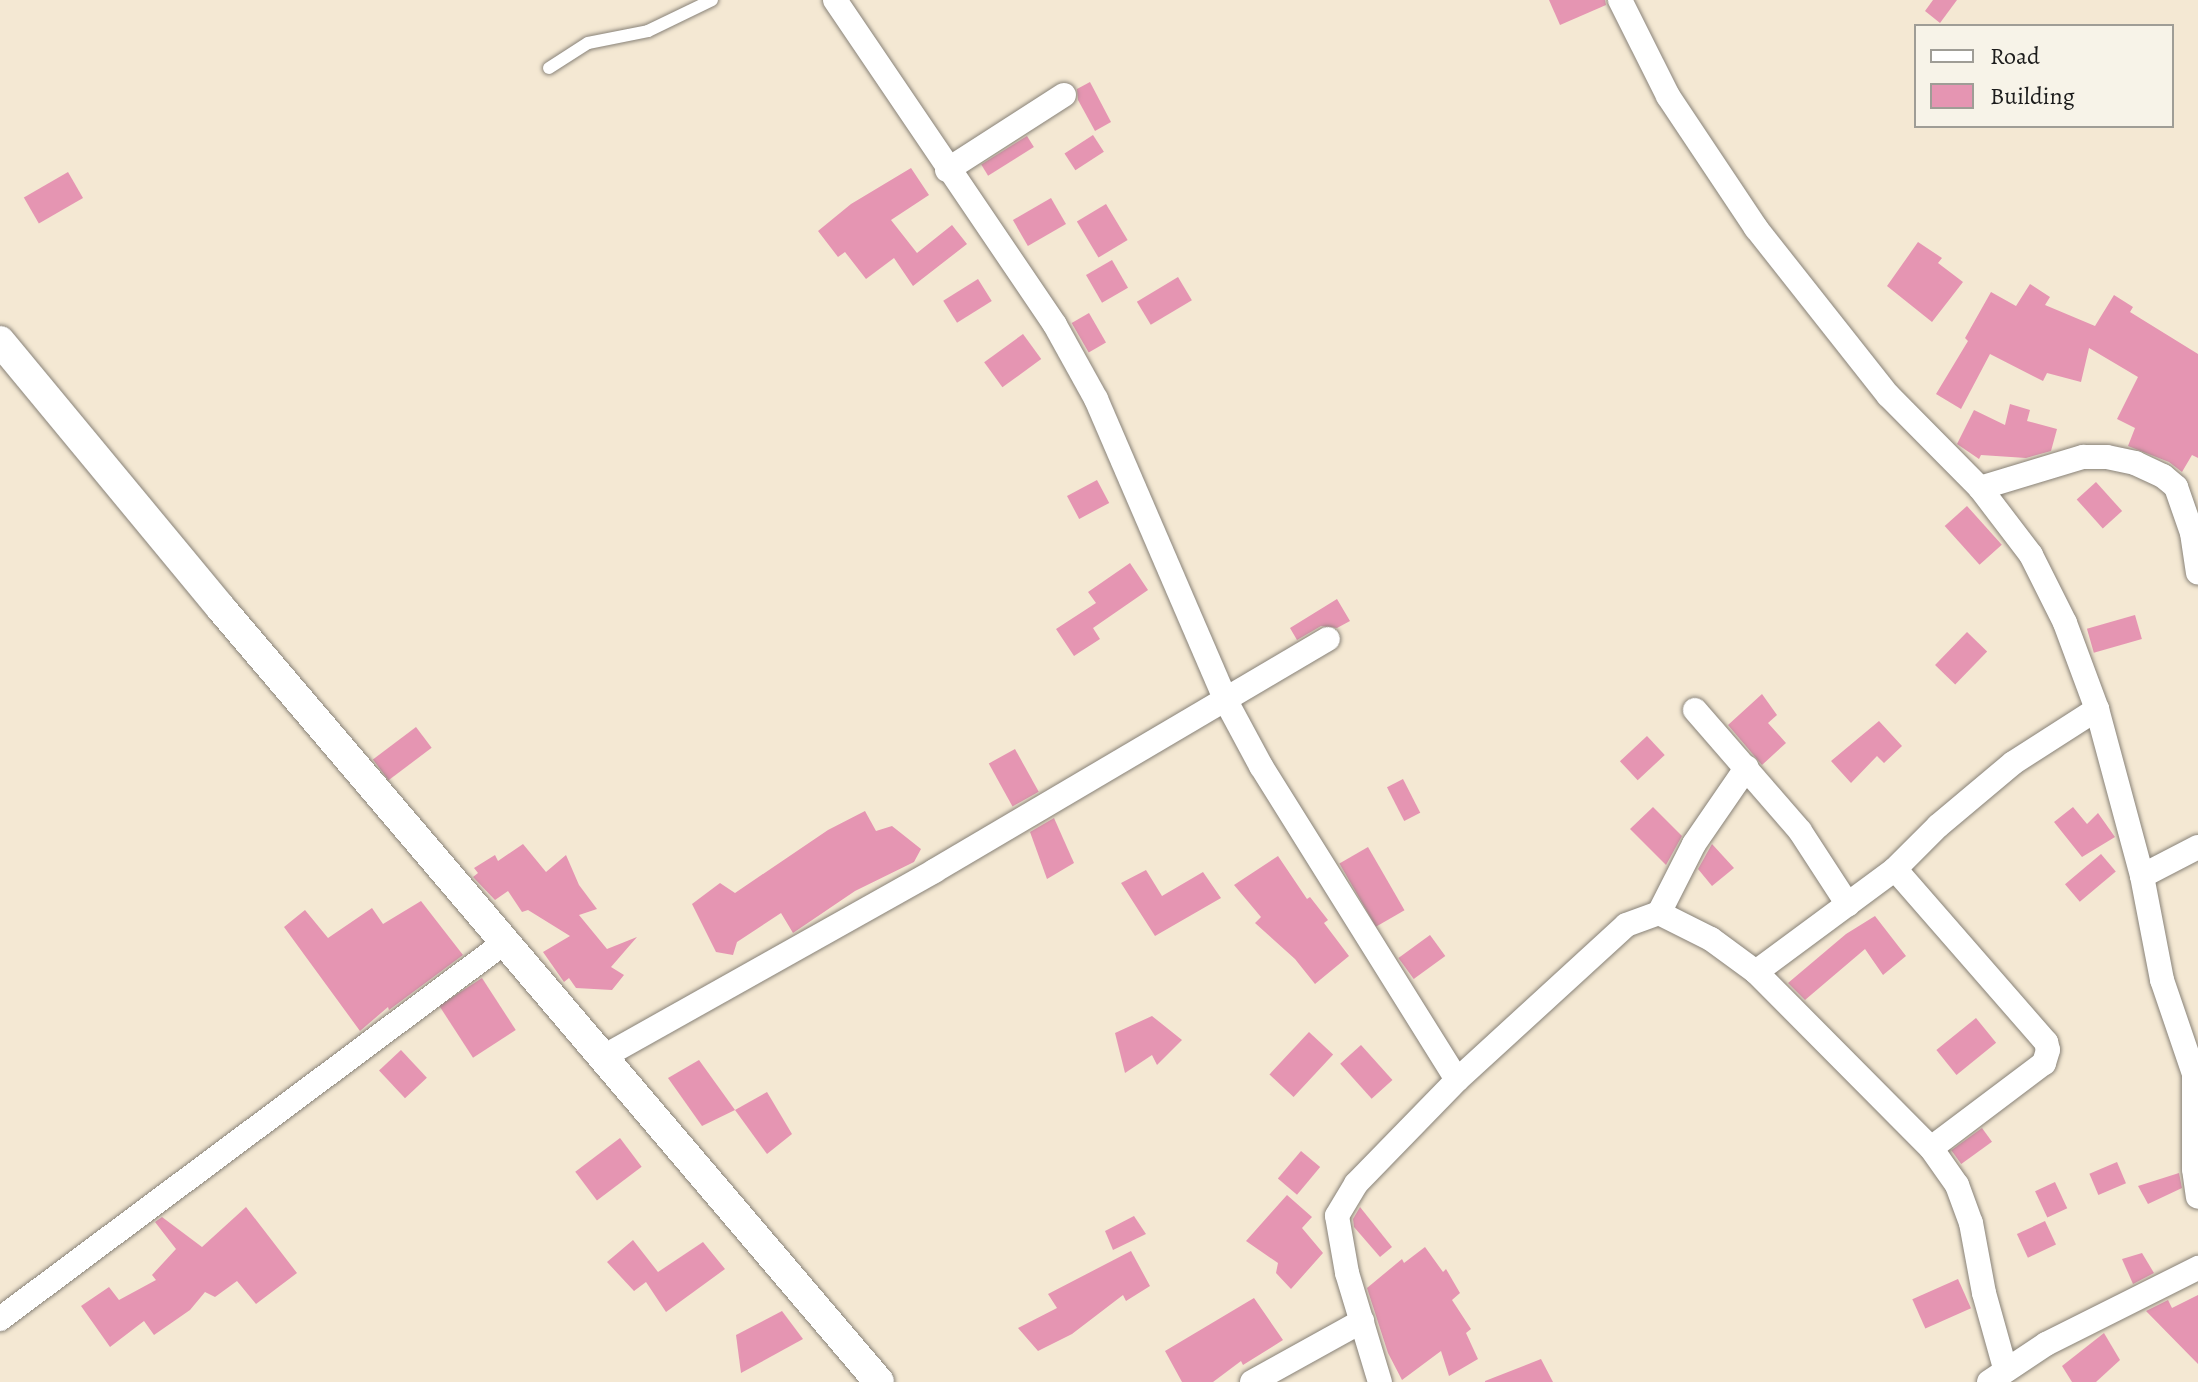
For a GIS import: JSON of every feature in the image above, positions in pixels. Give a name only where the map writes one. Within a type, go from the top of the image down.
[{"type":"street","points":[[835,0],[947,170],[1055,325],[1096,399],[1226,701],[1261,766],[1457,1080]]},
{"type":"street","points":[[1620,0],[1668,96],[1756,228],[1888,395],[1980,488],[2031,555],[2065,623],[2097,709],[2142,876],[2162,980],[2196,1073],[2194,1169],[2198,1197]]},
{"type":"street","points":[[947,170],[1064,95]]},
{"type":"street","points":[[0,341],[879,1382]]},
{"type":"street","points":[[1980,488],[2083,457],[2107,457],[2135,463],[2187,483],[2198,573]]},
{"type":"street","points":[[603,1057],[1226,701],[1328,639]]},
{"type":"street","points":[[1756,972],[1895,869],[1938,826],[2013,763],[2097,709]]},
{"type":"street","points":[[1695,710],[1800,831],[1848,905]]},
{"type":"street","points":[[1380,1382],[1347,1273],[1337,1216],[1339,1207],[1356,1184],[1457,1080],[1626,925],[1659,913],[1694,844],[1747,767]]},
{"type":"street","points":[[2142,876],[2198,847]]},
{"type":"street","points":[[1895,869],[2046,1042],[2048,1050],[2044,1063],[1931,1148]]},
{"type":"street","points":[[1659,913],[1711,939],[1756,972],[1931,1148],[1957,1185],[1971,1223],[1997,1375],[2198,1268]]},
{"type":"street","points":[[0,1319],[505,942]]},
{"type":"street","points":[[1252,1382],[1362,1321]]},
{"type":"lane","points":[[549,68],[588,43],[648,31],[712,0]]},
{"type":"building","points":[[1549,0],[1605,0],[1606,5],[1560,25]]},
{"type":"building","points":[[1933,0],[1957,0],[1940,23],[1925,11]]},
{"type":"building","points":[[1090,82],[1111,122],[1095,131],[1078,100],[1077,89]]},
{"type":"building","points":[[1093,135],[1104,152],[1075,170],[1064,154]]},
{"type":"building","points":[[1027,136],[1034,147],[988,176],[981,165]]},
{"type":"building","points":[[911,168],[929,195],[891,220],[917,253],[952,225],[967,244],[913,286],[894,258],[866,279],[845,252],[838,257],[818,231],[851,204]]},
{"type":"building","points":[[68,172],[83,198],[39,223],[24,198]]},
{"type":"building","points":[[1051,198],[1066,224],[1028,246],[1013,220]]},
{"type":"building","points":[[1106,204],[1128,240],[1098,258],[1077,222]]},
{"type":"building","points":[[1918,242],[1942,258],[1938,263],[1963,282],[1932,322],[1887,286]]},
{"type":"building","points":[[1112,260],[1128,288],[1102,303],[1086,275]]},
{"type":"building","points":[[1178,277],[1192,300],[1151,325],[1137,302]]},
{"type":"building","points":[[978,279],[992,301],[957,323],[943,301]]},
{"type":"building","points":[[2030,284],[2050,297],[2045,305],[2095,326],[2114,295],[2133,307],[2130,312],[2198,354],[2198,458],[2192,455],[2182,472],[2169,462],[2128,446],[2135,428],[2117,419],[2138,377],[2089,348],[2081,382],[2047,373],[2043,381],[1990,354],[1961,409],[1936,394],[1968,341],[1965,338],[1991,292],[2016,306]]},
{"type":"building","points":[[1089,313],[1106,342],[1089,352],[1072,323]]},
{"type":"building","points":[[1023,334],[1041,359],[1002,387],[984,362]]},
{"type":"building","points":[[2010,404],[2030,410],[2027,421],[2057,429],[2051,451],[2026,458],[1981,455],[1979,459],[1957,444],[1974,410],[2005,425]]},
{"type":"building","points":[[1097,480],[1109,503],[1079,519],[1067,496]]},
{"type":"building","points":[[2096,482],[2122,511],[2103,528],[2077,499]]},
{"type":"building","points":[[1967,506],[2002,545],[1980,565],[1945,526]]},
{"type":"building","points":[[1130,563],[1148,590],[1093,628],[1100,639],[1074,656],[1056,629],[1096,603],[1088,592]]},
{"type":"building","points":[[1337,599],[1350,621],[1337,628],[1321,626],[1297,640],[1290,628]]},
{"type":"building","points":[[2135,615],[2142,639],[2094,653],[2087,629]]},
{"type":"building","points":[[1967,632],[1987,651],[1955,685],[1935,665]]},
{"type":"building","points":[[1762,694],[1777,715],[1768,723],[1786,743],[1762,765],[1728,725]]},
{"type":"building","points":[[1879,721],[1902,746],[1884,763],[1877,756],[1851,783],[1831,761]]},
{"type":"building","points":[[416,727],[432,748],[389,780],[373,759]]},
{"type":"building","points":[[1647,736],[1665,755],[1638,780],[1620,761]]},
{"type":"building","points":[[1015,749],[1039,792],[1013,806],[989,764]]},
{"type":"building","points":[[1403,779],[1420,813],[1404,821],[1387,787]]},
{"type":"building","points":[[1653,807],[1682,836],[1666,865],[1630,829]]},
{"type":"building","points":[[2073,807],[2087,824],[2098,813],[2115,837],[2082,857],[2054,822]]},
{"type":"building","points":[[865,811],[876,831],[892,826],[921,849],[914,862],[855,891],[793,933],[781,913],[737,942],[733,955],[716,952],[692,904],[720,883],[735,893],[828,830]]},
{"type":"building","points":[[1054,818],[1074,863],[1047,879],[1030,832]]},
{"type":"building","points":[[523,844],[546,872],[566,855],[579,885],[597,909],[579,915],[607,949],[637,937],[611,967],[624,975],[612,990],[576,988],[569,978],[564,982],[543,952],[570,936],[528,910],[522,912],[508,891],[495,900],[473,877],[478,873],[474,868],[495,855],[498,861]]},
{"type":"building","points":[[1712,844],[1734,868],[1712,886],[1698,869]]},
{"type":"building","points":[[1368,847],[1404,910],[1376,927],[1339,863]]},
{"type":"building","points":[[2101,854],[2116,872],[2080,902],[2065,884]]},
{"type":"building","points":[[1278,856],[1307,899],[1310,897],[1328,920],[1324,923],[1349,956],[1315,984],[1295,959],[1255,923],[1261,917],[1234,885]]},
{"type":"building","points":[[1146,870],[1162,896],[1203,872],[1221,898],[1155,936],[1121,883]]},
{"type":"building","points":[[421,901],[463,955],[389,1010],[388,1007],[360,1031],[284,927],[305,910],[328,938],[372,908],[383,924]]},
{"type":"building","points":[[1875,916],[1906,956],[1883,975],[1865,949],[1805,1000],[1788,983],[1846,934]]},
{"type":"building","points":[[1430,935],[1445,956],[1414,979],[1398,958]]},
{"type":"building","points":[[482,978],[516,1030],[473,1058],[439,1006]]},
{"type":"building","points":[[1152,1016],[1182,1040],[1157,1065],[1152,1055],[1125,1073],[1115,1033]]},
{"type":"building","points":[[1976,1018],[1996,1043],[1957,1075],[1936,1050]]},
{"type":"building","points":[[1309,1032],[1333,1055],[1294,1097],[1269,1074]]},
{"type":"building","points":[[1361,1045],[1392,1080],[1372,1099],[1340,1064]]},
{"type":"building","points":[[401,1050],[427,1078],[405,1098],[379,1070]]},
{"type":"building","points":[[699,1060],[735,1110],[702,1126],[668,1078]]},
{"type":"building","points":[[767,1092],[792,1134],[767,1154],[735,1110]]},
{"type":"building","points":[[1982,1128],[1992,1142],[1961,1164],[1951,1150]]},
{"type":"building","points":[[620,1138],[642,1167],[597,1200],[575,1172]]},
{"type":"building","points":[[1301,1151],[1320,1167],[1297,1195],[1278,1179]]},
{"type":"building","points":[[2117,1162],[2126,1183],[2098,1195],[2089,1174]]},
{"type":"building","points":[[2179,1173],[2182,1188],[2148,1204],[2138,1186]]},
{"type":"building","points":[[2055,1182],[2067,1208],[2047,1218],[2035,1191]]},
{"type":"building","points":[[1287,1195],[1312,1217],[1302,1228],[1323,1253],[1291,1289],[1276,1273],[1278,1263],[1246,1241]]},
{"type":"building","points":[[246,1207],[297,1273],[256,1304],[237,1281],[215,1297],[205,1292],[190,1310],[154,1335],[144,1321],[110,1347],[81,1306],[109,1287],[119,1300],[156,1280],[152,1275],[176,1249],[155,1222],[162,1217],[202,1247]]},
{"type":"building","points":[[1360,1207],[1392,1247],[1380,1257],[1354,1227],[1353,1219]]},
{"type":"building","points":[[1134,1216],[1146,1234],[1113,1250],[1105,1231]]},
{"type":"building","points":[[2045,1221],[2056,1245],[2028,1258],[2017,1234]]},
{"type":"building","points":[[633,1240],[658,1272],[703,1242],[725,1269],[666,1312],[646,1282],[634,1291],[607,1262]]},
{"type":"building","points":[[1425,1247],[1443,1272],[1446,1269],[1460,1293],[1452,1300],[1471,1329],[1466,1333],[1478,1359],[1449,1376],[1441,1351],[1402,1380],[1388,1353],[1367,1288],[1402,1259],[1404,1263]]},
{"type":"building","points":[[1131,1251],[1150,1286],[1126,1301],[1123,1295],[1072,1334],[1038,1351],[1018,1328],[1057,1308],[1048,1294]]},
{"type":"building","points":[[2142,1253],[2154,1273],[2133,1284],[2122,1259]]},
{"type":"building","points":[[1958,1279],[1971,1308],[1925,1329],[1912,1299]]},
{"type":"building","points":[[2198,1295],[2198,1364],[2146,1311],[2168,1300],[2172,1308]]},
{"type":"building","points":[[1254,1298],[1283,1340],[1243,1365],[1241,1361],[1213,1382],[1182,1382],[1165,1351]]},
{"type":"building","points":[[782,1311],[803,1339],[741,1373],[736,1335]]},
{"type":"building","points":[[2104,1333],[2120,1360],[2096,1382],[2072,1382],[2062,1366]]},
{"type":"building","points":[[1541,1359],[1553,1382],[1485,1382],[1485,1381]]}]
